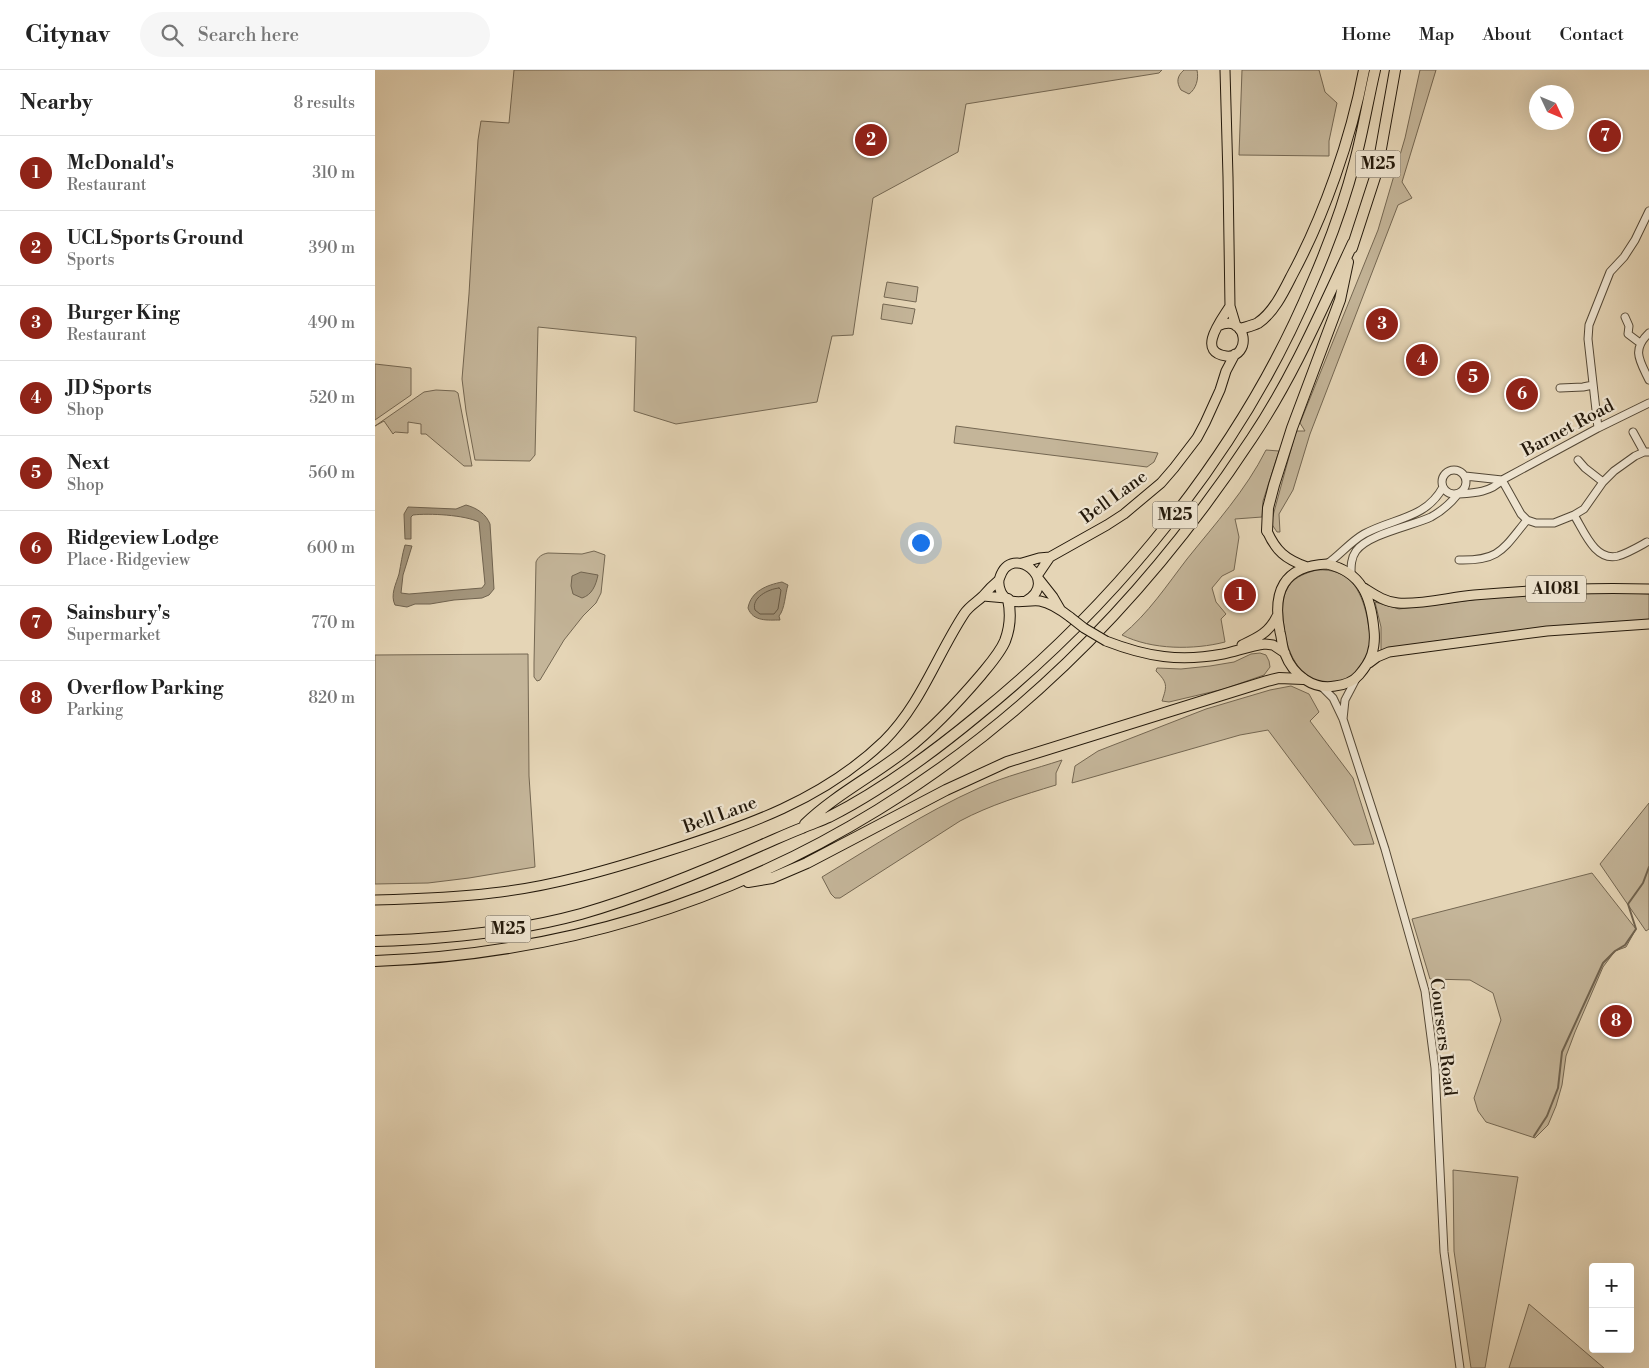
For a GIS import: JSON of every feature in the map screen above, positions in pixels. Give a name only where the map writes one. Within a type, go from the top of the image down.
[{"type":"highway","name":"M25","points":[[1238,327],[1258,323],[1266,316],[1282,294],[1298,265],[1318,220],[1343,154],[1364,70]]},
{"type":"highway","name":"M25","points":[[375,941],[459,936],[514,928],[579,914],[637,896],[717,865],[826,818],[898,775],[1009,691],[1051,652],[1109,593],[1175,515],[1203,478],[1265,379],[1312,285],[1339,214],[1355,160],[1375,70]]},
{"type":"highway","name":"M25","points":[[1267,531],[1268,508],[1272,493],[1293,428],[1340,300],[1353,243],[1377,171],[1395,70]]},
{"type":"highway","name":"M25","points":[[375,961],[442,957],[507,948],[569,936],[629,921],[730,885],[829,839],[916,786],[953,759],[1033,694],[1099,631],[1155,568],[1189,526],[1254,436],[1304,346],[1353,243]]},
{"type":"highway","name":"M25","points":[[800,828],[822,808],[906,750],[946,714],[970,688],[1005,641],[1009,626],[1010,609],[1007,599]]},
{"type":"highway","name":"M25","points":[[730,885],[771,878],[807,863],[946,790],[1007,762],[1267,681],[1279,678],[1303,679]]},
{"type":"main road","points":[[1219,354],[1224,356],[1235,354],[1239,351],[1243,342],[1242,333],[1230,306],[1225,70]]},
{"type":"main road","points":[[1226,371],[1219,354],[1211,342],[1212,334],[1230,306]]},
{"type":"main road","points":[[1218,326],[1227,323],[1238,327]]},
{"type":"main road","name":"Bell Lane","points":[[1022,563],[1050,557],[1119,517],[1161,483],[1175,468],[1197,438],[1213,408],[1226,371],[1235,354]]},
{"type":"main road","points":[[1267,531],[1281,554],[1292,562],[1307,567]]},
{"type":"main road","name":"Bell Lane","points":[[1037,577],[1050,557]]},
{"type":"main road","points":[[1007,599],[1001,592],[999,580],[1005,568],[1022,563],[1033,569],[1060,609],[1070,618],[1107,641],[1126,648],[1170,658],[1201,658],[1265,644],[1273,645],[1285,653]]},
{"type":"main road","points":[[1327,564],[1345,570],[1364,588],[1371,608],[1374,632],[1373,649],[1369,663],[1355,679],[1344,685],[1322,687],[1303,679],[1295,671],[1285,653],[1277,616],[1278,596],[1285,582],[1295,573],[1307,567],[1327,564]]},
{"type":"main road","points":[[1026,600],[1035,592],[1037,577]]},
{"type":"main road","name":"Bell Lane","points":[[375,900],[440,898],[493,893],[606,870],[735,829],[793,804],[853,767],[885,740],[920,694],[964,614],[974,602],[999,580]]},
{"type":"main road","name":"A1081","points":[[1364,588],[1388,602],[1404,604],[1518,591],[1593,588],[1649,589]]},
{"type":"main road","points":[[983,596],[1007,599],[1014,602],[1026,600],[1040,601],[1060,609]]},
{"type":"main road","points":[[1226,654],[1266,632],[1273,625],[1277,616]]},
{"type":"main road","name":"A1081","points":[[1369,663],[1389,652],[1547,631],[1649,624]]},
{"type":"street","points":[[1598,428],[1588,339],[1589,326],[1610,272],[1625,257],[1648,212]]},
{"type":"street","points":[[1625,317],[1629,326],[1628,334],[1640,343]]},
{"type":"street","points":[[1649,333],[1640,343],[1638,353],[1649,380]]},
{"type":"street","points":[[1560,388],[1593,385]]},
{"type":"street","name":"Barnet Road","points":[[1459,494],[1491,489],[1502,480],[1598,428],[1649,403]]},
{"type":"street","points":[[1327,564],[1365,534],[1422,510],[1434,501],[1443,487],[1443,477],[1449,471],[1457,470],[1465,476],[1502,480],[1521,514],[1527,520],[1536,523],[1554,523],[1574,515],[1590,502],[1603,482],[1625,462],[1646,452],[1633,432]]},
{"type":"street","points":[[1578,460],[1603,482]]},
{"type":"street","points":[[1351,574],[1353,557],[1359,547],[1392,531],[1432,516],[1450,504],[1465,488],[1467,480],[1465,476]]},
{"type":"street","points":[[1443,487],[1451,494],[1459,494]]},
{"type":"street","points":[[1574,515],[1594,548],[1603,556],[1619,556],[1647,542]]},
{"type":"street","points":[[1459,560],[1485,559],[1493,556],[1505,546],[1527,520]]},
{"type":"street","name":"Coursers Road","points":[[1343,719],[1345,700],[1355,679]]},
{"type":"street","name":"Coursers Road","points":[[1322,687],[1333,698],[1343,719],[1385,850],[1425,991],[1435,1068],[1444,1252],[1460,1368]]},
{"type":"shaded area","points":[[514,70],[1162,70],[1159,73],[966,104],[958,152],[873,198],[853,335],[832,336],[817,402],[676,424],[634,411],[636,337],[538,327],[535,455],[530,461],[475,460],[462,379],[478,140],[481,121],[509,123]]},
{"type":"shaded area","points":[[1184,70],[1197,70],[1198,77],[1196,83],[1189,94],[1181,90],[1178,84],[1179,77]]},
{"type":"shaded area","points":[[1242,70],[1319,70],[1325,92],[1337,103],[1329,141],[1329,156],[1239,155]]},
{"type":"shaded area","points":[[1420,70],[1436,70],[1402,182],[1412,198],[1398,205],[1310,434],[1293,490],[1279,514],[1280,532],[1277,532],[1271,523],[1296,431],[1305,431],[1300,423],[1378,230],[1405,138]]},
{"type":"shaded area","points":[[887,282],[918,287],[916,302],[884,297]]},
{"type":"shaded area","points":[[883,304],[915,309],[912,324],[881,319]]},
{"type":"shaded area","points":[[375,364],[411,368],[411,395],[375,420]]},
{"type":"shaded area","points":[[436,390],[455,391],[458,393],[472,466],[464,466],[426,434],[421,434],[421,424],[408,422],[408,433],[395,432],[393,434],[384,421],[375,426],[424,392]]},
{"type":"shaded area","points":[[956,426],[1158,453],[1154,462],[1147,467],[954,443]]},
{"type":"shaded area","points":[[1266,450],[1279,451],[1263,501],[1262,517],[1235,519],[1239,537],[1234,570],[1222,576],[1212,588],[1216,602],[1226,614],[1221,619],[1225,642],[1213,645],[1173,647],[1146,644],[1122,635],[1149,609],[1165,589],[1249,479]]},
{"type":"shaded area","points":[[594,551],[605,555],[601,593],[596,603],[564,640],[540,680],[537,681],[534,677],[536,562],[541,556],[548,553],[582,554]]},
{"type":"shaded area","points":[[1317,570],[1328,570],[1337,573],[1352,582],[1361,598],[1367,617],[1370,640],[1367,657],[1354,674],[1342,681],[1323,682],[1305,674],[1293,658],[1286,638],[1283,603],[1286,591],[1293,581]]},
{"type":"shaded area","points":[[1607,592],[1649,594],[1649,621],[1481,635],[1381,650],[1381,627],[1375,602],[1399,609],[1496,597]]},
{"type":"shaded area","points":[[1260,653],[1266,655],[1269,661],[1270,667],[1264,675],[1224,689],[1169,702],[1162,701],[1165,685],[1163,679],[1156,671],[1157,668],[1181,669],[1210,666],[1234,662],[1251,654]]},
{"type":"shaded area","points":[[528,654],[529,776],[535,867],[428,883],[375,884],[375,655]]},
{"type":"shaded area","points":[[1291,686],[1309,694],[1319,712],[1310,721],[1353,778],[1374,844],[1354,845],[1268,730],[1240,735],[1072,783],[1075,766],[1098,751],[1206,709],[1270,690]]},
{"type":"shaded area","points":[[1062,760],[1056,773],[1056,785],[971,815],[840,898],[835,898],[831,894],[822,877],[899,830],[959,797],[989,784]]},
{"type":"shaded area","points":[[1649,803],[1649,929],[1646,931],[1600,864]]},
{"type":"shaded area","points":[[1592,873],[1636,929],[1626,947],[1615,951],[1603,967],[1566,1056],[1562,1085],[1556,1106],[1548,1125],[1535,1138],[1486,1122],[1478,1111],[1474,1098],[1501,1020],[1493,993],[1470,980],[1430,979],[1412,919]]},
{"type":"shaded area","points":[[1453,1170],[1518,1177],[1485,1368],[1471,1368],[1454,1251]]},
{"type":"shaded area","points":[[1529,1304],[1604,1368],[1509,1368]]},
{"type":"water","points":[[466,505],[481,512],[490,524],[494,589],[489,595],[482,598],[415,604],[407,607],[395,605],[393,593],[405,545],[412,546],[403,575],[401,593],[482,588],[485,584],[479,522],[447,515],[413,515],[411,517],[411,539],[405,539],[404,514],[408,507],[456,509]]},
{"type":"water","points":[[581,572],[598,575],[593,589],[582,598],[573,594],[571,586],[572,576]]},
{"type":"water","points":[[782,582],[788,585],[784,605],[779,616],[780,620],[761,619],[753,616],[748,608],[752,597],[765,587]]},
{"type":"waterway","points":[[1534,1136],[1547,1116],[1558,1088],[1562,1052],[1603,963],[1615,951],[1625,945],[1636,929],[1628,904],[1643,883],[1649,867]]},
{"type":"place","name":"Sainsbury's","points":[[1605,136]]},
{"type":"place","name":"UCL Sports Ground","points":[[871,140]]},
{"type":"place","name":"Burger King","points":[[1382,324]]},
{"type":"place","name":"JD Sports","points":[[1422,360]]},
{"type":"place","name":"Next","points":[[1473,377]]},
{"type":"place","name":"Ridgeview Lodge","points":[[1522,394]]},
{"type":"place","name":"McDonald's","points":[[1240,595]]},
{"type":"place","name":"Overflow Parking","points":[[1616,1021]]}]
